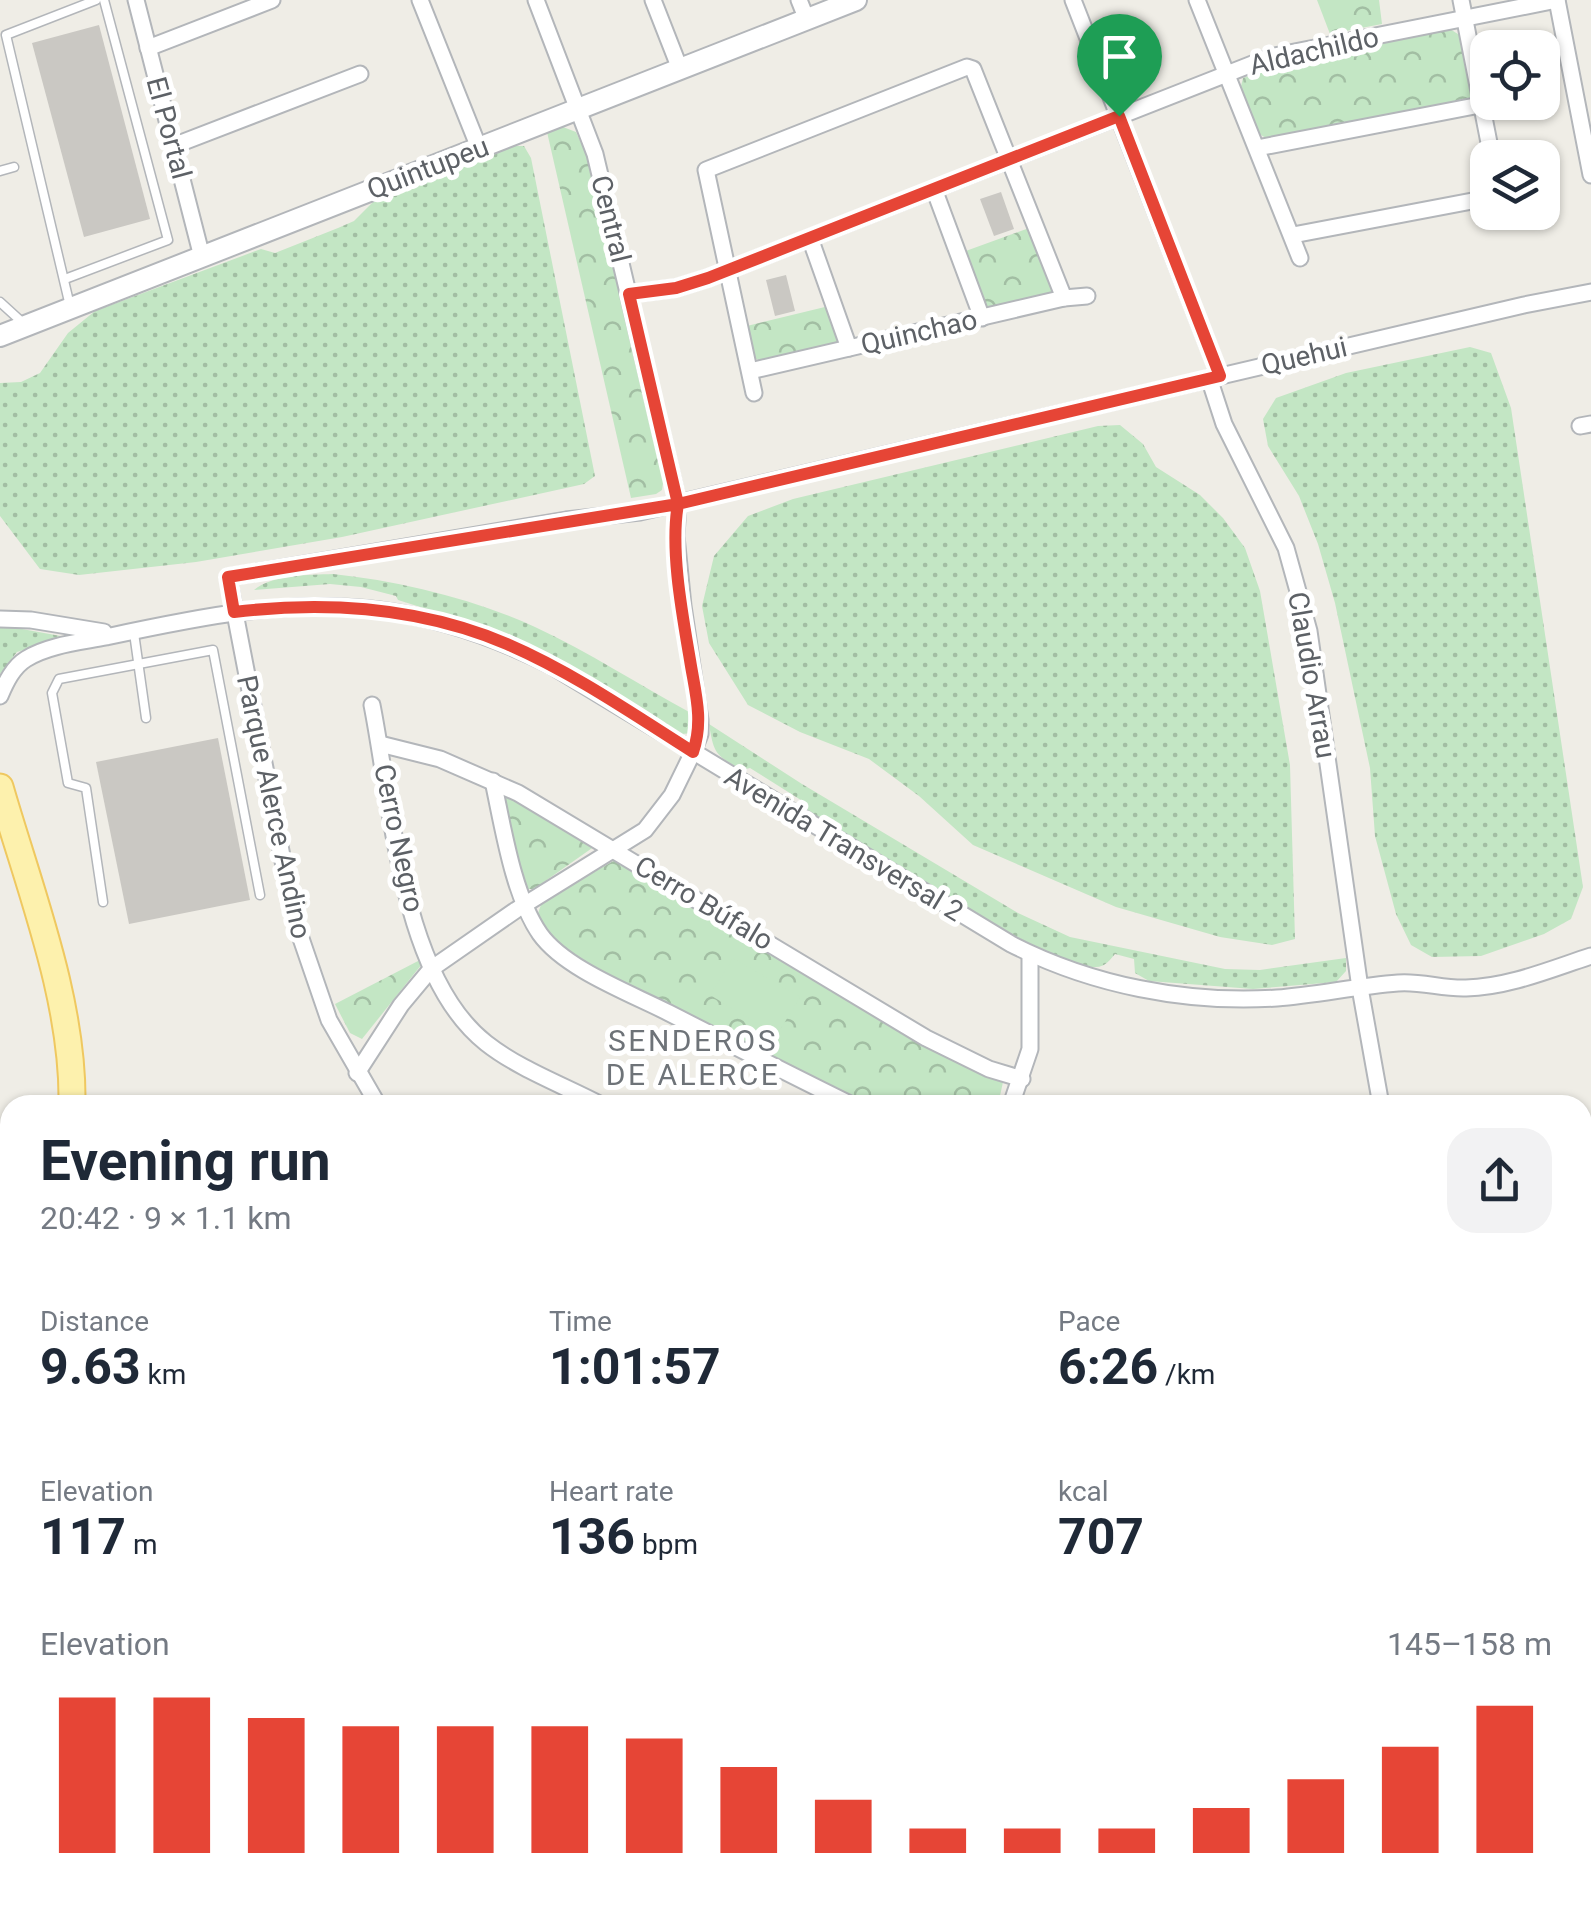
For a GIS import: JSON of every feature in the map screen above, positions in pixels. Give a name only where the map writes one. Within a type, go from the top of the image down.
[{"type":"main road","points":[[0,787],[60,996],[71,1061],[72,1095]]},
{"type":"street","name":"El Portal","points":[[136,0],[202,257]]},
{"type":"street","points":[[420,0],[479,148]]},
{"type":"street","name":"Central","points":[[536,0],[595,154],[678,504],[676,536],[682,606],[700,720],[693,752]]},
{"type":"street","points":[[653,0],[680,70]]},
{"type":"street","name":"Quintupeu","points":[[0,336],[680,70],[803,10],[856,0]]},
{"type":"street","name":"Claudio Arrau","points":[[1073,0],[1215,377],[1224,424],[1286,548],[1309,631],[1379,1095]]},
{"type":"street","points":[[1197,0],[1300,258]]},
{"type":"street","points":[[1461,0],[1470,51]]},
{"type":"street","points":[[1557,0],[1591,175]]},
{"type":"street","name":"Aldachildo","points":[[629,294],[676,288],[728,270],[1278,54],[1557,0]]},
{"type":"street","points":[[148,48],[260,2]]},
{"type":"street","points":[[754,393],[706,170],[971,66],[1064,298]]},
{"type":"street","points":[[174,146],[360,74]]},
{"type":"street","points":[[1257,148],[1470,107]]},
{"type":"street","points":[[934,189],[982,318]]},
{"type":"street","points":[[1293,235],[1470,201]]},
{"type":"street","points":[[810,238],[848,348]]},
{"type":"street","name":"Quehui","points":[[234,612],[228,577],[678,504],[1591,292]]},
{"type":"street","name":"Quinchao","points":[[750,371],[1064,298],[1087,296]]},
{"type":"street","name":"Avenida Transversal 2","points":[[0,696],[16,667],[31,656],[126,633],[234,612],[302,606],[400,613],[453,625],[508,644],[552,666],[1030,954],[1104,980],[1200,996],[1273,998],[1400,983],[1486,987],[1591,956]]},
{"type":"street","name":"Parque Alerce Andino","points":[[234,612],[294,918],[329,1020],[371,1095]]},
{"type":"street","name":"Avenida Transversal 2","points":[[0,618],[126,633]]},
{"type":"street","name":"Cerro Negro","points":[[372,706],[404,883],[431,969],[453,1006],[484,1041],[583,1095]]},
{"type":"street","name":"Cerro Búfalo","points":[[380,744],[440,759],[493,782],[616,850],[926,1038],[989,1069],[1022,1080]]},
{"type":"street","points":[[357,1073],[401,1005],[431,969],[645,830],[660,813],[693,752]]},
{"type":"street","points":[[493,782],[526,904],[542,937],[566,958],[833,1095]]},
{"type":"street","points":[[1015,1095],[1022,1080],[1032,1024],[1030,954]]},
{"type":"lane","points":[[70,309],[6,35],[96,0]]},
{"type":"lane","points":[[65,279],[168,240],[104,0]]},
{"type":"lane","points":[[0,171],[14,167]]},
{"type":"lane","points":[[0,302],[26,326]]},
{"type":"lane","points":[[126,633],[137,664],[146,718]]},
{"type":"lane","points":[[103,902],[86,788],[68,783],[52,694],[60,680],[213,650],[260,896]]},
{"type":"green space","points":[[1317,0],[1379,0],[1382,24],[1330,34]]},
{"type":"green space","points":[[1450,29],[1461,36],[1470,97],[1268,139],[1259,134],[1241,86],[1243,78],[1281,64]]},
{"type":"green space","points":[[563,127],[576,132],[587,156],[664,477],[662,490],[656,494],[631,498],[547,132]]},
{"type":"green space","points":[[514,146],[524,146],[531,158],[595,476],[584,484],[342,537],[196,562],[79,575],[40,569],[0,516],[0,383],[21,382],[40,373],[68,333],[95,311],[261,249],[275,253],[354,221],[373,202]]},
{"type":"green space","points":[[1032,227],[1057,293],[988,309],[963,252]]},
{"type":"green space","points":[[829,306],[839,340],[836,345],[763,362],[754,358],[747,326]]},
{"type":"green space","points":[[1470,347],[1491,353],[1511,408],[1583,887],[1571,919],[1544,934],[1481,956],[1432,957],[1411,945],[1396,914],[1375,836],[1370,768],[1335,603],[1318,544],[1299,496],[1268,446],[1263,419],[1276,398],[1346,373]]},
{"type":"green space","points":[[1120,425],[1143,444],[1156,467],[1200,495],[1223,518],[1245,548],[1260,591],[1290,765],[1295,939],[1272,945],[1220,937],[1116,907],[973,845],[919,796],[869,759],[800,732],[748,705],[709,643],[702,606],[714,556],[748,516],[793,499],[1098,426]]},
{"type":"green space","points":[[333,574],[436,593],[535,627],[691,713],[692,733],[682,734],[512,636],[398,600],[396,596],[330,584],[254,590],[281,578]]},
{"type":"green space","points":[[0,625],[66,637],[17,652],[0,674]]},
{"type":"green space","points":[[709,724],[1018,913],[1070,937],[1225,969],[1260,970],[1346,958],[1346,971],[1336,982],[1253,989],[1149,981],[1135,973],[1134,959],[1115,954],[1099,967],[1072,962],[951,900],[803,808],[804,802],[750,768],[742,770],[727,761],[715,748]]},
{"type":"green space","points":[[503,794],[595,846],[534,889],[526,889]]},
{"type":"green space","points":[[615,860],[1000,1078],[1000,1095],[848,1095],[571,957],[550,939],[537,916],[542,902]]},
{"type":"green space","points":[[733,958],[800,997],[777,1035],[710,995]]},
{"type":"green space","points":[[420,960],[422,964],[362,1039],[350,1033],[335,1004]]},
{"type":"building","points":[[99,25],[150,219],[84,237],[32,43]]},
{"type":"building","points":[[1001,192],[1014,229],[994,236],[980,199]]},
{"type":"building","points":[[786,275],[795,311],[775,316],[766,280]]},
{"type":"building","points":[[218,738],[250,900],[129,924],[96,762]]},
{"type":"district","name":"SENDEROS DE ALERCE","points":[[693,1057]]},
{"type":"route","points":[[1119,116],[708,278],[676,288],[629,294],[678,504],[228,577],[234,612],[302,606],[350,608],[400,613],[453,625],[508,644],[552,666],[693,752],[700,720],[682,606],[676,536],[678,504],[1220,376],[1119,116]]}]
